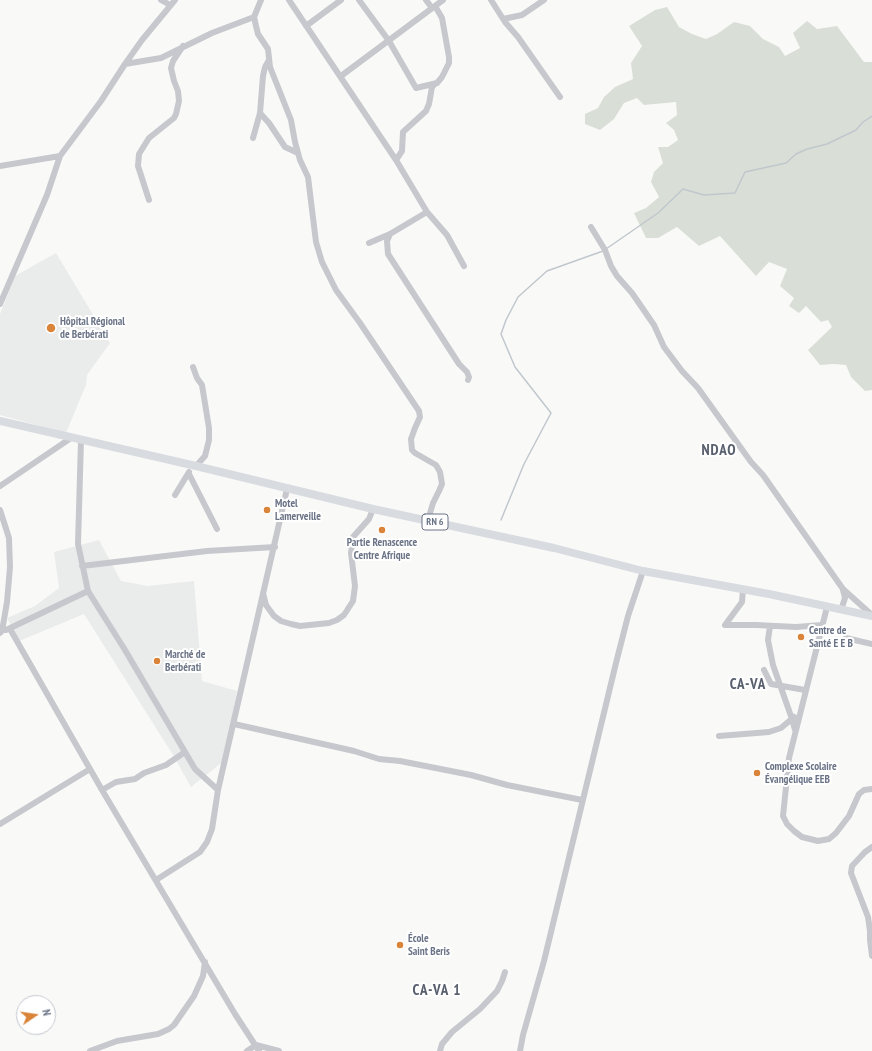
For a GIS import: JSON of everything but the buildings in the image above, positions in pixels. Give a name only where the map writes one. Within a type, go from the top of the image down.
[{"type":"main road","name":"RN 6","points":[[0,421],[193,465],[373,509],[539,545],[644,571],[872,615]]},
{"type":"street","points":[[0,304],[47,195],[60,156],[102,101],[142,40],[173,2],[161,0]]},
{"type":"street","points":[[261,0],[254,17],[258,34],[268,49],[273,78],[291,120],[298,153],[309,183],[316,242],[322,262],[336,290],[374,342],[419,411],[420,417],[412,439],[412,450],[436,465],[442,478],[442,484],[433,503],[428,520]]},
{"type":"street","points":[[289,0],[396,160],[427,212],[447,235],[464,266]]},
{"type":"street","points":[[306,26],[341,0]]},
{"type":"street","points":[[359,0],[388,41],[416,88],[437,83]]},
{"type":"street","points":[[396,160],[402,151],[404,132],[426,111],[429,104],[432,87],[437,83],[449,63],[442,18],[426,0]]},
{"type":"street","points":[[341,76],[443,0]]},
{"type":"street","points":[[491,0],[503,19],[518,37],[560,97]]},
{"type":"street","points":[[503,19],[522,15],[544,0]]},
{"type":"street","points":[[125,64],[162,58],[183,46],[196,42],[212,33],[254,17]]},
{"type":"street","points":[[149,200],[138,166],[139,154],[149,138],[174,118],[176,114],[179,101],[178,91],[171,68],[173,61],[183,46]]},
{"type":"street","points":[[253,138],[260,114],[263,76],[265,67],[269,60]]},
{"type":"street","points":[[260,114],[264,117],[285,147],[298,153]]},
{"type":"street","points":[[0,166],[60,156]]},
{"type":"street","points":[[369,243],[390,234],[427,212]]},
{"type":"street","points":[[591,227],[605,250],[611,266],[617,276],[632,293],[654,324],[664,347],[682,371],[698,388],[751,462],[763,475],[843,589],[872,615]]},
{"type":"street","points":[[390,234],[387,241],[388,254],[459,364],[467,372],[469,376],[468,380]]},
{"type":"street","points":[[175,495],[189,474],[193,465],[205,456],[209,440],[209,428],[202,385],[196,378],[193,367]]},
{"type":"street","points":[[0,486],[71,438]]},
{"type":"street","points":[[81,440],[78,544],[88,591],[125,650],[195,769],[218,790]]},
{"type":"street","points":[[189,474],[217,529]]},
{"type":"street","points":[[156,880],[200,852],[207,842],[212,829],[218,790],[263,592],[275,547],[287,489]]},
{"type":"street","points":[[263,592],[266,605],[274,616],[281,621],[300,626],[329,623],[344,615],[352,601],[355,586],[351,553],[353,537],[369,519],[373,509]]},
{"type":"street","points":[[0,510],[9,538],[10,551],[7,602],[1,632],[88,591]]},
{"type":"street","points":[[82,566],[208,551],[275,547]]},
{"type":"street","points":[[520,1051],[523,1035],[544,961],[628,616],[644,571]]},
{"type":"street","points":[[743,589],[742,602],[725,625],[796,628],[822,625]]},
{"type":"street","points":[[841,610],[845,598],[843,589]]},
{"type":"street","points":[[827,607],[789,758],[783,816],[787,824],[794,832],[802,837],[818,841],[829,839],[849,816],[859,794],[864,790],[872,788]]},
{"type":"street","points":[[770,626],[768,644],[780,687],[795,731]]},
{"type":"street","points":[[10,629],[102,790],[235,1014],[258,1048]]},
{"type":"street","points":[[846,638],[872,644]]},
{"type":"street","points":[[764,670],[772,684],[780,687],[805,690]]},
{"type":"street","points":[[719,736],[727,734],[769,732],[781,728],[801,709]]},
{"type":"street","points":[[234,724],[354,751],[379,759],[400,760],[471,775],[507,785],[582,800]]},
{"type":"street","points":[[102,790],[116,782],[135,779],[166,765],[185,752]]},
{"type":"street","points":[[0,824],[90,769]]},
{"type":"street","points":[[872,847],[852,866],[851,873],[868,917],[872,956]]},
{"type":"street","points":[[90,1051],[117,1041],[158,1034],[169,1029],[174,1025],[194,996],[203,976],[204,962]]},
{"type":"street","points":[[440,1051],[442,1044],[452,1032],[480,1009],[497,991],[505,972]]},
{"type":"street","points":[[247,1051],[258,1048],[280,1051]]},
{"type":"shaded area","points":[[667,7],[679,27],[692,34],[706,39],[717,34],[734,22],[750,26],[763,39],[779,47],[785,56],[800,48],[793,33],[807,21],[817,29],[837,26],[864,62],[872,62],[872,390],[865,391],[851,377],[846,365],[820,365],[808,350],[832,327],[828,320],[821,322],[806,306],[799,313],[789,306],[794,298],[780,286],[787,269],[769,262],[756,276],[720,236],[699,246],[677,227],[658,238],[646,238],[634,213],[646,208],[659,197],[651,182],[654,172],[663,163],[658,147],[668,147],[678,140],[674,130],[666,123],[677,115],[676,102],[644,105],[637,98],[624,103],[614,119],[600,130],[585,124],[585,114],[598,108],[604,97],[615,87],[633,79],[631,63],[642,46],[629,26],[655,10]]},
{"type":"shaded area","name":"Hôpital Régional de Berbérati","points":[[56,253],[110,343],[87,375],[86,385],[66,433],[0,415],[0,314],[15,276]]},
{"type":"shaded area","name":"Marché de Berbérati","points":[[99,540],[121,581],[148,586],[194,581],[202,681],[237,691],[225,760],[191,787],[173,755],[84,614],[19,641],[7,618],[35,606],[59,588],[54,552]]},
{"type":"waterway","points":[[606,249],[658,213],[683,189],[704,195],[735,193],[745,172],[786,163],[796,154],[807,149],[827,144],[856,130],[863,122],[872,116]]},
{"type":"waterway","points":[[501,520],[524,464],[551,413],[515,367],[501,334],[506,320],[518,297],[547,271],[603,251]]},
{"type":"place","name":"Hôpital Régional de Berbérati","points":[[51,328]]},
{"type":"place","name":"Motel Lamerveille","points":[[267,510]]},
{"type":"place","name":"Partie Renascence Centre Afrique","points":[[382,530]]},
{"type":"place","name":"Centre de Santé E E B","points":[[801,637]]},
{"type":"place","name":"Marché de Berbérati","points":[[157,661]]},
{"type":"place","name":"Complexe Scolaire Évangélique EEB","points":[[757,773]]},
{"type":"place","name":"École Saint Beris","points":[[400,945]]},
{"type":"district","name":"NDAO","points":[[719,451]]},
{"type":"district","name":"CA-VA","points":[[748,685]]},
{"type":"district","name":"CA-VA 1","points":[[437,991]]}]
